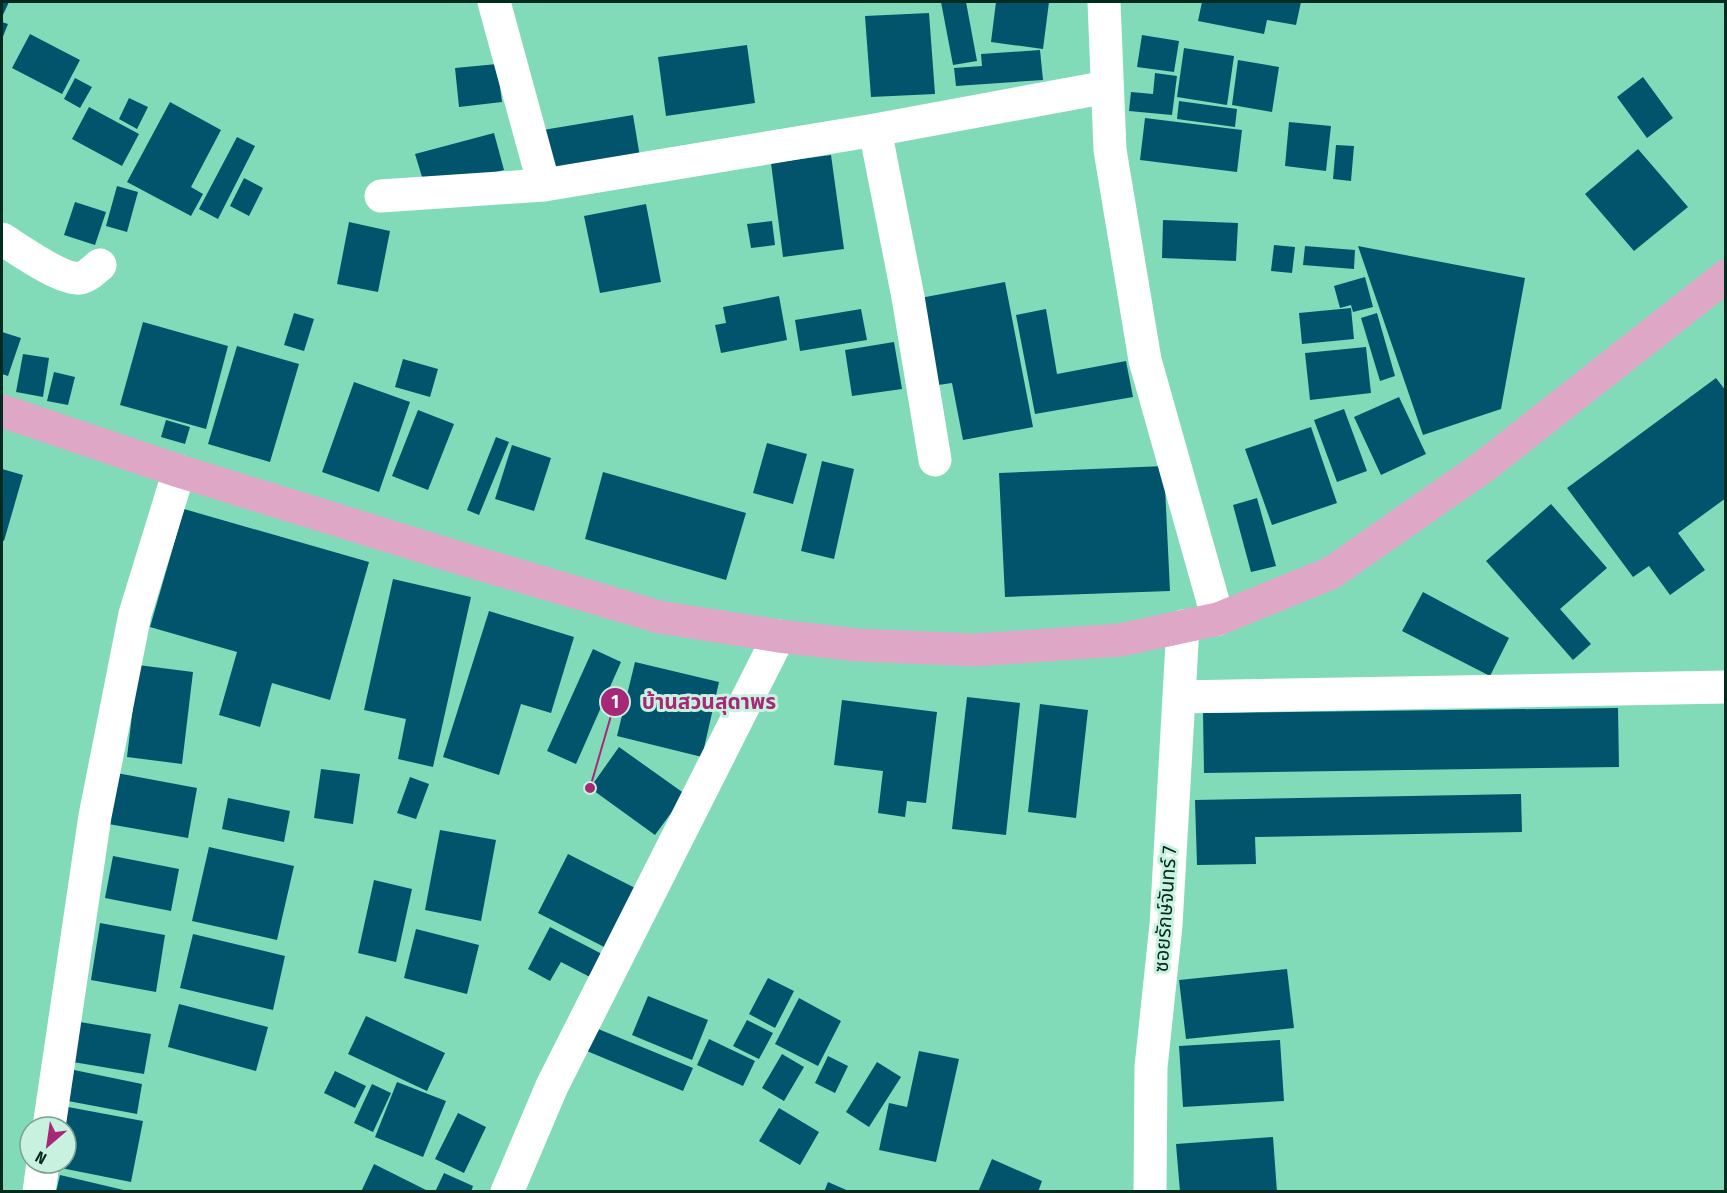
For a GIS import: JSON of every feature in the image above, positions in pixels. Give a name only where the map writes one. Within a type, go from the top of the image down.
[{"type":"main road","points":[[2,411],[179,471],[659,617],[779,636],[857,645],[975,650],[1120,640],[1218,619],[1331,573],[1483,466],[1725,276]]},
{"type":"street","points":[[494,2],[544,185]]},
{"type":"street","points":[[1104,2],[1110,150],[1144,360],[1218,619]]},
{"type":"street","points":[[381,196],[544,185],[875,130],[1107,87]]},
{"type":"street","points":[[875,130],[908,297],[935,460]]},
{"type":"street","points":[[2,239],[61,275],[82,278],[100,266]]},
{"type":"street","points":[[51,1115],[99,794],[135,614],[179,471]]},
{"type":"street","name":"ซอยรักษ์จันทร์ 7","points":[[1150,1191],[1151,1066],[1166,925],[1183,626]]},
{"type":"street","points":[[507,1191],[552,1086],[779,636]]},
{"type":"street","points":[[1179,697],[1725,687]]},
{"type":"street","points":[[39,1191],[42,1175]]},
{"type":"building","points":[[2,2],[9,2],[2,17]]},
{"type":"building","points":[[941,2],[966,2],[977,61],[953,65]]},
{"type":"building","points":[[996,2],[1049,2],[1043,49],[991,42]]},
{"type":"building","points":[[1202,2],[1301,2],[1296,25],[1267,20],[1264,34],[1198,21]]},
{"type":"building","points":[[929,13],[935,94],[871,97],[865,16]]},
{"type":"building","points":[[2,22],[8,24],[2,39]]},
{"type":"building","points":[[30,34],[80,60],[62,94],[12,68]]},
{"type":"building","points":[[1142,35],[1179,41],[1174,72],[1137,67]]},
{"type":"building","points":[[747,45],[755,103],[666,116],[658,57]]},
{"type":"building","points":[[1184,48],[1234,56],[1227,105],[1177,97]]},
{"type":"building","points":[[1040,50],[1043,80],[956,86],[954,68],[982,66],[981,54]]},
{"type":"building","points":[[1238,60],[1279,67],[1272,112],[1232,105]]},
{"type":"building","points":[[497,64],[502,102],[459,107],[455,68]]},
{"type":"building","points":[[1155,73],[1177,76],[1172,115],[1129,111],[1131,92],[1153,94]]},
{"type":"building","points":[[1643,77],[1673,118],[1647,138],[1617,97]]},
{"type":"building","points":[[75,78],[92,87],[80,108],[64,99]]},
{"type":"building","points":[[129,98],[148,107],[137,129],[119,119]]},
{"type":"building","points":[[1179,101],[1237,109],[1235,127],[1177,119]]},
{"type":"building","points":[[170,102],[221,130],[191,187],[203,194],[191,216],[127,182]]},
{"type":"building","points":[[89,107],[139,134],[122,166],[72,139]]},
{"type":"building","points":[[633,115],[640,157],[550,172],[543,130]]},
{"type":"building","points":[[1145,118],[1242,130],[1237,172],[1140,160]]},
{"type":"building","points":[[1289,122],[1331,126],[1326,171],[1285,166]]},
{"type":"building","points":[[494,133],[504,170],[426,190],[415,154]]},
{"type":"building","points":[[237,137],[255,146],[218,219],[199,209]]},
{"type":"building","points":[[1336,145],[1354,146],[1351,181],[1333,179]]},
{"type":"building","points":[[1638,149],[1688,207],[1634,251],[1585,194]]},
{"type":"building","points":[[831,155],[844,249],[783,257],[771,163]]},
{"type":"building","points":[[244,178],[263,188],[249,216],[230,206]]},
{"type":"building","points":[[117,186],[138,192],[127,232],[106,226]]},
{"type":"building","points":[[75,202],[106,212],[95,245],[64,235]]},
{"type":"building","points":[[646,204],[661,282],[600,293],[584,216]]},
{"type":"building","points":[[1163,220],[1238,223],[1236,261],[1162,258]]},
{"type":"building","points":[[772,221],[775,245],[751,248],[747,224]]},
{"type":"building","points":[[349,222],[390,231],[378,292],[337,284]]},
{"type":"building","points":[[1274,245],[1295,247],[1292,273],[1271,271]]},
{"type":"building","points":[[1305,246],[1355,250],[1354,269],[1303,265]]},
{"type":"building","points":[[1358,246],[1525,278],[1501,409],[1423,435]]},
{"type":"building","points":[[1365,277],[1373,307],[1353,312],[1351,305],[1340,308],[1334,286]]},
{"type":"building","points":[[1005,282],[1033,427],[963,440],[952,383],[931,386],[915,299]]},
{"type":"building","points":[[779,296],[787,340],[721,353],[715,325],[726,323],[723,307]]},
{"type":"building","points":[[1351,308],[1354,339],[1302,344],[1299,313]]},
{"type":"building","points":[[861,309],[867,340],[800,351],[795,320]]},
{"type":"building","points":[[1046,309],[1057,374],[1126,361],[1133,397],[1035,414],[1016,315]]},
{"type":"building","points":[[294,313],[314,319],[304,351],[284,345]]},
{"type":"building","points":[[1377,313],[1395,376],[1380,381],[1361,318]]},
{"type":"building","points":[[143,322],[228,346],[206,429],[120,405]]},
{"type":"building","points":[[2,332],[21,338],[8,376],[2,374]]},
{"type":"building","points":[[894,342],[902,389],[852,396],[845,350]]},
{"type":"building","points":[[237,346],[299,364],[270,462],[208,444]]},
{"type":"building","points":[[1366,347],[1371,393],[1310,400],[1305,353]]},
{"type":"building","points":[[23,354],[49,358],[43,397],[16,392]]},
{"type":"building","points":[[403,359],[438,369],[430,397],[395,387]]},
{"type":"building","points":[[54,372],[75,377],[68,405],[47,401]]},
{"type":"building","points":[[1716,378],[1726,391],[1726,498],[1678,533],[1705,570],[1670,595],[1649,566],[1633,577],[1567,488]]},
{"type":"building","points":[[354,382],[410,402],[379,492],[322,472]]},
{"type":"building","points":[[1399,397],[1426,454],[1381,475],[1354,417]]},
{"type":"building","points":[[1344,409],[1367,471],[1337,482],[1314,420]]},
{"type":"building","points":[[418,410],[454,424],[428,490],[392,476]]},
{"type":"building","points":[[166,420],[190,427],[185,444],[161,437]]},
{"type":"building","points":[[1311,427],[1337,503],[1272,525],[1245,449]]},
{"type":"building","points":[[496,437],[509,442],[479,515],[467,510]]},
{"type":"building","points":[[767,443],[807,454],[793,504],[753,493]]},
{"type":"building","points":[[512,445],[551,458],[534,511],[495,499]]},
{"type":"building","points":[[822,461],[854,469],[834,559],[801,551]]},
{"type":"building","points":[[1164,466],[1170,591],[1005,597],[999,473]]},
{"type":"building","points":[[2,469],[23,475],[4,541],[2,540]]},
{"type":"building","points":[[603,472],[746,513],[726,580],[585,539]]},
{"type":"building","points":[[1257,498],[1276,566],[1251,572],[1233,505]]},
{"type":"building","points":[[1551,504],[1607,568],[1560,609],[1591,644],[1573,660],[1486,561]]},
{"type":"building","points":[[184,509],[369,562],[330,700],[272,683],[260,727],[219,715],[237,652],[150,627]]},
{"type":"building","points":[[393,579],[471,597],[433,767],[398,759],[406,719],[364,710]]},
{"type":"building","points":[[1423,592],[1509,638],[1490,676],[1402,631]]},
{"type":"building","points":[[489,611],[574,637],[551,713],[521,704],[499,775],[443,757]]},
{"type":"building","points":[[593,649],[621,662],[576,764],[547,751]]},
{"type":"building","points":[[635,662],[719,682],[702,757],[617,736]]},
{"type":"building","points":[[138,665],[193,672],[182,764],[127,757]]},
{"type":"building","points":[[967,697],[1020,703],[1006,835],[952,829]]},
{"type":"building","points":[[842,700],[937,712],[926,803],[907,801],[905,817],[878,813],[883,771],[834,765]]},
{"type":"building","points":[[1040,704],[1088,710],[1076,818],[1028,812]]},
{"type":"building","points":[[1618,708],[1619,767],[1204,773],[1203,713]]},
{"type":"building","points":[[619,747],[685,794],[655,835],[590,788]]},
{"type":"building","points":[[321,769],[360,774],[353,824],[314,818]]},
{"type":"building","points":[[106,771],[197,788],[188,838],[97,822]]},
{"type":"building","points":[[410,777],[429,784],[416,819],[397,813]]},
{"type":"building","points":[[1521,794],[1522,832],[1255,837],[1256,864],[1197,865],[1195,800]]},
{"type":"building","points":[[228,798],[290,811],[284,842],[222,829]]},
{"type":"building","points":[[440,830],[496,840],[481,921],[425,910]]},
{"type":"building","points":[[209,847],[294,866],[277,940],[192,921]]},
{"type":"building","points":[[568,854],[641,891],[610,950],[538,913]]},
{"type":"building","points":[[113,856],[179,869],[171,911],[105,898]]},
{"type":"building","points":[[374,880],[412,889],[396,962],[358,953]]},
{"type":"building","points":[[100,923],[165,935],[156,992],[91,980]]},
{"type":"building","points":[[550,927],[602,954],[590,977],[561,962],[550,981],[528,969]]},
{"type":"building","points":[[416,929],[479,945],[467,994],[404,978]]},
{"type":"building","points":[[193,934],[285,956],[273,1010],[180,988]]},
{"type":"building","points":[[1287,969],[1294,1028],[1186,1039],[1179,980]]},
{"type":"building","points":[[768,978],[794,991],[775,1028],[749,1014]]},
{"type":"building","points":[[648,996],[708,1020],[692,1060],[632,1035]]},
{"type":"building","points":[[799,998],[841,1021],[818,1066],[775,1044]]},
{"type":"building","points":[[179,1004],[268,1027],[256,1071],[168,1047]]},
{"type":"building","points":[[366,1016],[445,1053],[427,1091],[348,1054]]},
{"type":"building","points":[[747,1020],[773,1033],[759,1059],[733,1046]]},
{"type":"building","points":[[80,1022],[151,1034],[144,1074],[73,1062]]},
{"type":"building","points":[[591,1026],[693,1068],[683,1091],[582,1049]]},
{"type":"building","points":[[709,1039],[755,1061],[743,1086],[697,1065]]},
{"type":"building","points":[[1280,1040],[1284,1101],[1183,1107],[1179,1046]]},
{"type":"building","points":[[919,1051],[959,1059],[936,1162],[879,1150],[889,1103],[907,1107]]},
{"type":"building","points":[[782,1054],[804,1067],[784,1101],[762,1088]]},
{"type":"building","points":[[828,1056],[848,1066],[835,1093],[815,1083]]},
{"type":"building","points":[[877,1062],[901,1077],[869,1127],[846,1112]]},
{"type":"building","points":[[74,1070],[142,1084],[137,1114],[68,1101]]},
{"type":"building","points":[[335,1071],[366,1086],[355,1108],[324,1093]]},
{"type":"building","points":[[397,1082],[446,1101],[423,1157],[375,1137]]},
{"type":"building","points":[[372,1084],[391,1093],[373,1132],[354,1123]]},
{"type":"building","points":[[68,1107],[143,1121],[131,1182],[78,1171],[78,1115],[66,1115]]},
{"type":"building","points":[[779,1108],[819,1132],[800,1165],[759,1141]]},
{"type":"building","points":[[458,1113],[486,1127],[464,1173],[435,1159]]},
{"type":"building","points":[[1273,1137],[1277,1192],[1180,1192],[1176,1144]]},
{"type":"building","points":[[992,1159],[1042,1181],[1038,1192],[978,1192]]},
{"type":"building","points":[[374,1164],[430,1192],[361,1192]]},
{"type":"building","points":[[444,1173],[473,1186],[471,1192],[435,1192]]},
{"type":"building","points":[[60,1175],[128,1191],[128,1192],[56,1192]]},
{"type":"building","points":[[828,1182],[851,1192],[824,1192]]},
{"type":"place","name":"บ้านสวนสุดาพร","points":[[590,788]]}]
